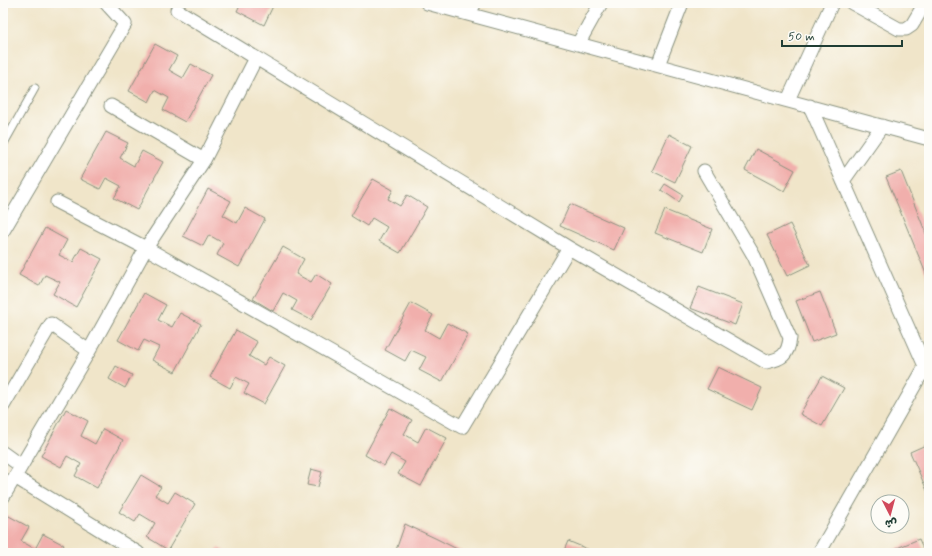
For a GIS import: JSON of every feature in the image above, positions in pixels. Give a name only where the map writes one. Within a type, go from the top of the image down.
[{"type":"street","points":[[3,231],[125,24],[106,3]]},
{"type":"street","points":[[427,3],[471,9],[578,44],[929,139]]},
{"type":"street","points":[[578,44],[601,3]]},
{"type":"street","points":[[658,66],[682,3]]},
{"type":"street","points":[[788,100],[832,3]]},
{"type":"street","points":[[852,3],[899,29],[906,29],[912,25],[925,3]]},
{"type":"street","points":[[177,10],[569,248],[766,362],[776,360],[784,355],[789,347],[790,338],[754,256],[704,171]]},
{"type":"street","points":[[3,498],[146,248],[204,160],[256,58]]},
{"type":"street","points":[[111,106],[204,160]]},
{"type":"street","points":[[810,106],[927,371],[819,553]]},
{"type":"street","points":[[843,181],[882,126]]},
{"type":"street","points":[[57,202],[146,248],[462,427],[569,248]]},
{"type":"street","points":[[3,406],[51,324],[89,350]]},
{"type":"street","points":[[3,453],[18,471],[138,553]]},
{"type":"lane","points":[[3,145],[35,88]]},
{"type":"building","points":[[241,3],[268,3],[273,6],[264,25],[237,11]]},
{"type":"building","points":[[155,44],[177,56],[169,70],[183,78],[191,64],[211,75],[185,122],[163,110],[169,98],[155,90],[149,102],[129,91]]},
{"type":"building","points":[[106,132],[128,143],[120,158],[134,166],[142,151],[163,162],[137,210],[114,198],[121,186],[106,178],[100,189],[80,179]]},
{"type":"building","points":[[669,134],[692,146],[675,182],[652,171]]},
{"type":"building","points":[[756,149],[795,170],[784,191],[745,170]]},
{"type":"building","points":[[901,171],[929,241],[929,281],[886,177]]},
{"type":"building","points":[[373,179],[393,190],[388,199],[400,206],[407,195],[427,207],[400,253],[379,241],[387,227],[372,218],[367,226],[351,216]]},
{"type":"building","points":[[665,184],[683,195],[679,202],[661,190]]},
{"type":"building","points":[[208,189],[231,201],[223,215],[237,223],[245,208],[265,219],[239,267],[217,255],[223,243],[209,235],[203,246],[183,236]]},
{"type":"building","points":[[570,204],[624,228],[614,250],[560,226]]},
{"type":"building","points":[[665,210],[712,229],[703,252],[655,233]]},
{"type":"building","points":[[790,224],[810,265],[787,276],[767,235]]},
{"type":"building","points":[[45,228],[67,240],[59,255],[73,262],[81,248],[102,259],[76,307],[53,294],[60,282],[45,275],[39,286],[19,275]]},
{"type":"building","points":[[283,247],[304,259],[296,274],[311,282],[316,274],[332,284],[311,320],[292,310],[297,301],[283,293],[273,311],[253,299]]},
{"type":"building","points":[[699,287],[743,304],[735,325],[690,308]]},
{"type":"building","points":[[820,292],[836,333],[812,342],[796,301]]},
{"type":"building","points":[[144,293],[166,305],[158,320],[172,327],[180,313],[201,324],[175,372],[152,360],[159,347],[144,340],[138,351],[118,340]]},
{"type":"building","points":[[411,303],[433,315],[425,330],[439,338],[447,323],[468,334],[442,382],[419,370],[426,357],[411,350],[405,361],[385,350]]},
{"type":"building","points":[[236,330],[257,342],[249,356],[264,365],[269,357],[285,366],[264,404],[244,393],[249,384],[236,377],[230,388],[210,377]]},
{"type":"building","points":[[116,366],[132,375],[125,388],[109,379]]},
{"type":"building","points":[[718,367],[762,388],[752,410],[707,389]]},
{"type":"building","points":[[822,376],[844,388],[822,426],[800,414]]},
{"type":"building","points":[[390,408],[412,420],[404,434],[418,442],[426,427],[447,438],[421,486],[398,474],[405,462],[391,454],[384,466],[365,455]]},
{"type":"building","points":[[66,409],[88,421],[81,436],[95,444],[103,429],[123,440],[97,488],[75,476],[81,464],[67,456],[61,467],[41,456]]},
{"type":"building","points":[[928,444],[929,446],[929,495],[910,452]]},
{"type":"building","points":[[311,469],[322,472],[318,487],[307,485]]},
{"type":"building","points":[[141,475],[161,487],[155,495],[168,503],[175,492],[195,504],[168,550],[147,537],[155,523],[140,514],[135,522],[119,512]]},
{"type":"building","points":[[7,515],[29,527],[21,541],[35,549],[43,534],[64,545],[60,553],[3,553],[3,522]]},
{"type":"building","points":[[405,524],[435,538],[465,553],[395,553]]},
{"type":"building","points":[[919,539],[925,553],[885,553]]},
{"type":"building","points":[[568,541],[597,553],[563,553]]},
{"type":"building","points":[[218,548],[229,553],[215,553]]}]
